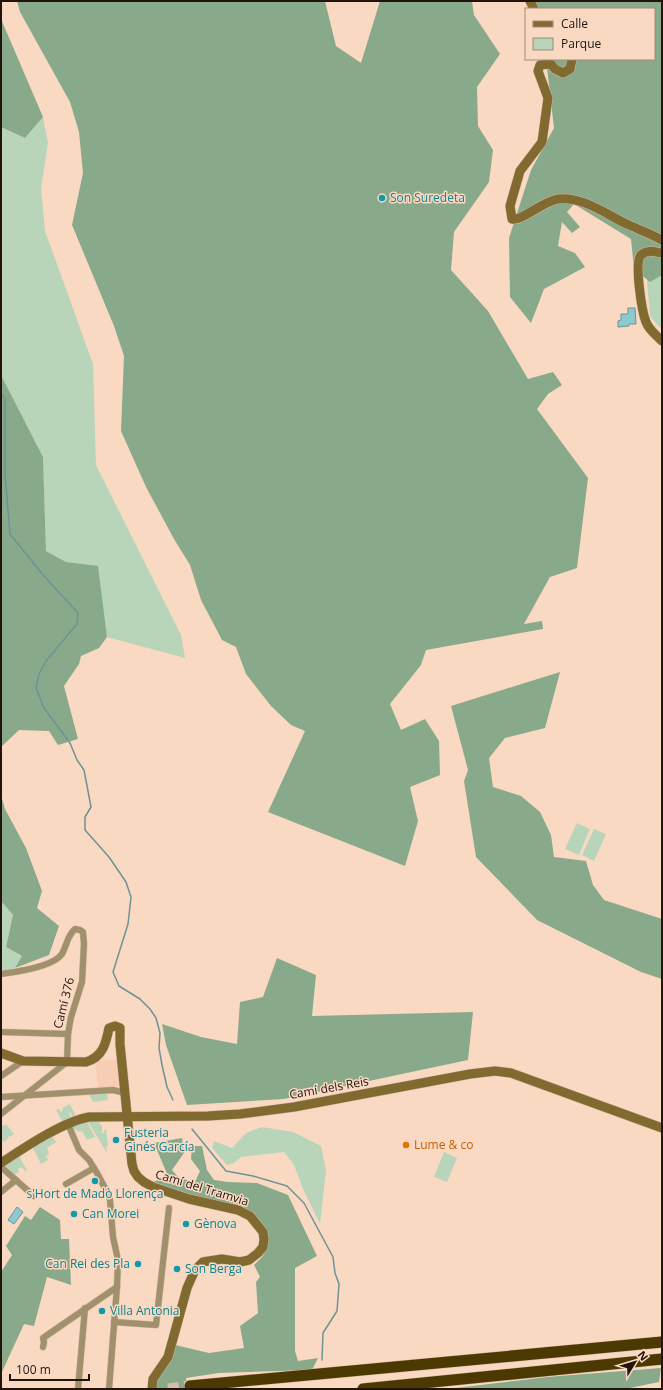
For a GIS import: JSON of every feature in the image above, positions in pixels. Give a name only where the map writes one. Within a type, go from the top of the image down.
[{"type":"highway","points":[[190,1386],[662,1342]]},
{"type":"highway","points":[[363,1389],[662,1359]]},
{"type":"street","points":[[572,60],[570,69],[563,73],[555,70],[551,64],[540,66],[538,71],[548,98],[542,142],[520,171],[510,206],[512,219],[515,220],[522,218],[542,204],[556,199],[571,199],[595,207],[628,225],[662,240]]},
{"type":"street","points":[[662,253],[647,251],[641,255],[638,264],[643,315],[646,324],[662,341]]},
{"type":"street","name":"Camí 376","points":[[1,974],[47,964],[61,956],[69,937],[75,929],[83,932],[84,944],[82,982],[71,1015],[68,1034],[68,1062]]},
{"type":"street","name":"Camí del Tramvia","points":[[68,1062],[86,1062],[92,1060],[106,1045],[109,1028],[112,1026],[117,1026],[120,1028],[120,1044],[132,1164],[138,1177],[144,1182],[165,1192],[238,1210],[250,1216],[263,1232],[263,1247],[253,1258],[240,1262],[222,1259],[209,1260],[204,1262],[195,1270],[187,1288],[168,1357],[153,1379],[152,1389]]},
{"type":"street","points":[[1,1032],[68,1034]]},
{"type":"street","points":[[1,1053],[23,1061],[68,1062]]},
{"type":"street","points":[[1,1076],[23,1061]]},
{"type":"street","points":[[1,1114],[68,1062]]},
{"type":"street","name":"Camí dels Reis","points":[[1,1163],[77,1119],[128,1113],[240,1114],[294,1107],[495,1070],[511,1073],[662,1128]]},
{"type":"street","points":[[113,1090],[122,1097],[128,1113]]},
{"type":"street","points":[[1,1097],[113,1090],[125,1093]]},
{"type":"street","points":[[68,1124],[79,1150],[89,1160],[94,1168],[110,1200],[113,1237],[118,1260],[109,1389]]},
{"type":"street","points":[[1,1167],[34,1196]]},
{"type":"street","points":[[66,1184],[94,1168]]},
{"type":"street","points":[[1,1192],[16,1180]]},
{"type":"street","points":[[114,1322],[156,1325],[168,1208]]},
{"type":"street","points":[[43,1347],[43,1338],[117,1287]]},
{"type":"street","points":[[78,1389],[85,1308]]},
{"type":"shaded area","points":[[119,1059],[121,1086],[98,1088],[95,1061]]},
{"type":"green space","points":[[17,1],[325,1],[336,46],[361,63],[380,1],[472,1],[474,15],[500,54],[477,87],[478,126],[493,150],[489,182],[454,232],[451,270],[488,311],[528,379],[553,372],[562,385],[548,394],[537,409],[588,478],[577,568],[550,577],[524,624],[542,621],[543,629],[426,650],[421,665],[390,704],[401,730],[425,719],[439,741],[440,775],[410,787],[418,821],[405,866],[268,812],[305,731],[291,725],[271,706],[246,674],[236,647],[222,640],[201,600],[190,565],[146,487],[121,431],[124,356],[114,326],[72,225],[83,173],[79,132],[70,102],[20,12]]},
{"type":"green space","points":[[535,1],[662,1],[662,275],[650,282],[634,269],[631,239],[574,204],[567,212],[580,227],[572,233],[562,222],[558,246],[575,253],[585,267],[544,289],[531,323],[510,297],[509,238],[531,170],[554,128],[546,60],[655,60],[655,8],[538,8]]},
{"type":"green space","points":[[1,19],[43,117],[25,138],[1,127]]},
{"type":"green space","points":[[43,117],[48,143],[41,188],[45,231],[93,364],[96,465],[181,635],[185,658],[107,637],[97,567],[66,562],[46,551],[43,457],[1,375],[1,127],[25,138]]},
{"type":"green space","points":[[659,272],[662,272],[662,330],[650,316],[647,281]]},
{"type":"green space","points":[[1,375],[43,457],[46,551],[66,562],[98,566],[107,637],[99,648],[81,656],[79,664],[64,686],[78,739],[58,745],[49,731],[19,730],[1,747]]},
{"type":"green space","points":[[560,672],[545,728],[505,738],[489,758],[493,787],[521,796],[540,812],[551,835],[554,857],[586,861],[593,885],[604,900],[662,919],[662,979],[641,972],[537,920],[476,857],[464,781],[468,770],[451,706]]},
{"type":"green space","points":[[1,795],[5,809],[26,848],[42,891],[37,908],[59,926],[49,955],[15,968],[22,956],[6,947],[13,915],[1,901]]},
{"type":"green space","points":[[577,823],[590,829],[579,855],[565,849]]},
{"type":"green space","points":[[594,829],[606,834],[594,861],[582,855]]},
{"type":"green space","points":[[1,901],[13,915],[6,947],[22,956],[15,968],[1,971]]},
{"type":"green space","points":[[277,958],[316,975],[312,1016],[473,1012],[468,1060],[284,1099],[187,1105],[166,1045],[162,1024],[201,1037],[237,1044],[240,1002],[263,997]]},
{"type":"green space","points":[[89,1094],[107,1094],[108,1100],[93,1102]]},
{"type":"green space","points":[[70,1104],[76,1117],[73,1119],[70,1112],[69,1113],[72,1119],[63,1123],[56,1110],[59,1109],[61,1112],[63,1110],[62,1108]]},
{"type":"green space","points":[[86,1120],[95,1137],[87,1140],[82,1131],[78,1132],[76,1129],[73,1131],[71,1127]]},
{"type":"green space","points":[[87,1120],[99,1120],[100,1125],[102,1125],[102,1133],[104,1133],[104,1130],[106,1129],[108,1146],[106,1146],[107,1153]]},
{"type":"green space","points":[[1,1123],[3,1126],[6,1124],[14,1134],[10,1137],[7,1135],[9,1138],[4,1142],[2,1140],[1,1141]]},
{"type":"green space","points":[[262,1127],[293,1132],[321,1146],[326,1170],[320,1224],[303,1189],[294,1165],[284,1152],[241,1157],[234,1163],[227,1165],[212,1148],[214,1141],[232,1148],[246,1133]]},
{"type":"green space","points":[[52,1136],[56,1142],[47,1148],[49,1154],[46,1156],[48,1160],[41,1164],[33,1148]]},
{"type":"green space","points":[[182,1138],[184,1153],[172,1170],[179,1178],[195,1182],[200,1171],[191,1159],[192,1146],[202,1146],[207,1170],[214,1180],[257,1183],[288,1195],[317,1256],[295,1268],[295,1351],[298,1361],[318,1358],[312,1370],[219,1373],[186,1378],[188,1389],[156,1389],[160,1373],[175,1345],[209,1353],[244,1348],[240,1326],[258,1313],[256,1282],[260,1277],[254,1265],[263,1256],[267,1242],[250,1213],[236,1204],[209,1201],[153,1182],[168,1176],[154,1143]]},
{"type":"green space","points":[[444,1152],[457,1158],[447,1182],[434,1177]]},
{"type":"green space","points":[[19,1156],[27,1170],[25,1171],[22,1167],[18,1169],[19,1172],[14,1175],[3,1164]]},
{"type":"green space","points":[[40,1207],[60,1220],[61,1239],[69,1239],[71,1285],[47,1277],[34,1326],[24,1324],[1,1374],[1,1272],[12,1255],[6,1246],[25,1216],[31,1220]]},
{"type":"green space","points":[[661,1368],[659,1382],[625,1389],[447,1389],[547,1377]]},
{"type":"water","points":[[628,308],[635,308],[636,324],[618,327],[618,321],[621,320],[621,314],[628,314]]},
{"type":"water","points":[[17,1207],[23,1212],[14,1224],[8,1220]]},
{"type":"waterway","points":[[1,394],[5,398],[5,475],[10,534],[44,576],[78,613],[77,624],[46,661],[39,674],[36,688],[44,708],[70,743],[77,760],[84,770],[91,807],[85,817],[85,830],[109,857],[126,882],[131,897],[128,924],[113,972],[119,986],[140,999],[150,1009],[156,1018],[160,1033],[159,1048],[162,1065],[167,1087],[173,1100]]},
{"type":"waterway","points":[[192,1129],[226,1171],[253,1176],[287,1186],[304,1203],[333,1257],[335,1273],[339,1284],[337,1311],[323,1333],[322,1360]]},
{"type":"tunnel","points":[[168,1389],[190,1386]]},
{"type":"place","name":"Son Suredeta","points":[[382,198]]},
{"type":"place","name":"Fusteria Ginés García","points":[[116,1140]]},
{"type":"place","name":"Lume & co","points":[[406,1145]]},
{"type":"place","name":"s'Hort de Madò Llorença","points":[[95,1181]]},
{"type":"place","name":"Can Morei","points":[[74,1214]]},
{"type":"place","name":"Gènova","points":[[186,1224]]},
{"type":"place","name":"Can Rei des Pla","points":[[138,1264]]},
{"type":"place","name":"Son Berga","points":[[177,1269]]},
{"type":"place","name":"Villa Antonia","points":[[102,1311]]}]
